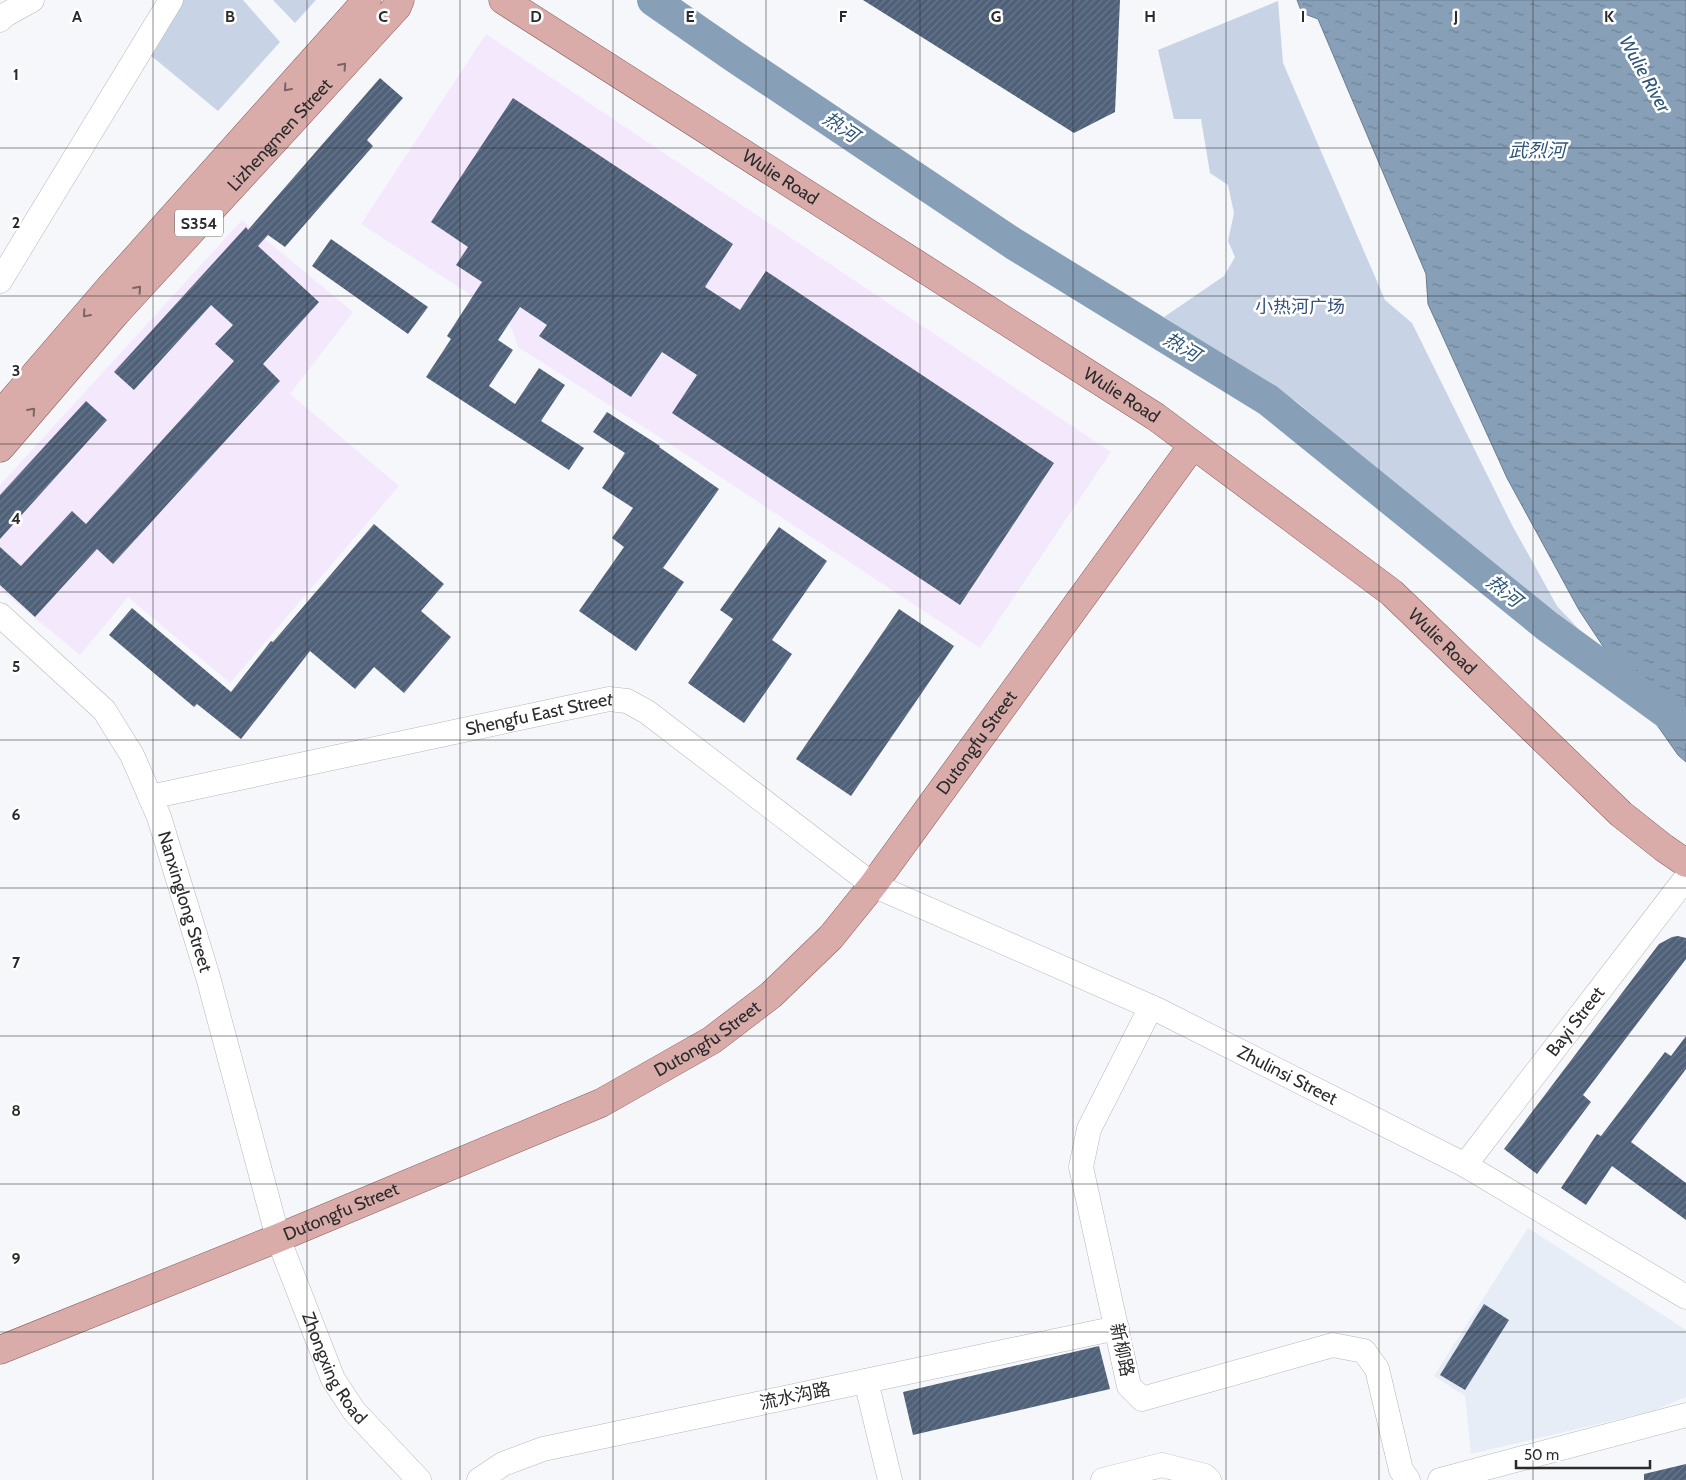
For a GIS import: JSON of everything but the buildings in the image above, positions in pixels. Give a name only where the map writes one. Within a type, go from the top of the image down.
[{"type":"main road","name":"Lizhengmen Street","points":[[0,415],[111,286],[367,0]]},
{"type":"main road","name":"Lizhengmen Street","points":[[0,448],[116,313],[390,14],[400,0]]},
{"type":"main road","name":"Wulie Road","points":[[502,0],[1156,417],[1392,593],[1620,814],[1686,863]]},
{"type":"main road","name":"Dutongfu Street","points":[[0,1350],[278,1238],[601,1103],[712,1040],[771,995],[831,937],[873,885],[1193,445]]},
{"type":"street","points":[[0,20],[5,15],[32,0]]},
{"type":"street","points":[[0,281],[171,0]]},
{"type":"street","name":"Nanxinglong Street","points":[[0,615],[104,710],[132,755],[159,817],[208,977],[278,1238]]},
{"type":"street","name":"Shengfu East Street","points":[[150,797],[609,699],[627,701],[646,712],[873,885]]},
{"type":"street","name":"Bayi Street","points":[[1465,1165],[1686,878]]},
{"type":"street","name":"Zhulinsi Street","points":[[873,885],[1151,1007],[1465,1165],[1686,1297]]},
{"type":"street","name":"新柳路","points":[[1151,1007],[1090,1129],[1081,1167],[1129,1386],[1142,1400],[1333,1345],[1364,1351],[1377,1368],[1401,1470],[1408,1480]]},
{"type":"street","name":"Zhongxing Road","points":[[278,1238],[333,1379],[354,1412],[419,1480]]},
{"type":"street","name":"流水沟路","points":[[479,1480],[503,1464],[543,1449],[1117,1328]]},
{"type":"street","points":[[866,1381],[890,1480]]},
{"type":"street","points":[[1440,1480],[1686,1415]]},
{"type":"street","points":[[1103,1480],[1162,1465],[1205,1476],[1209,1480]]},
{"type":"shaded area","points":[[486,34],[1111,452],[980,648],[667,442],[518,347],[508,319],[361,224]]},
{"type":"shaded area","points":[[242,220],[353,312],[290,394],[399,486],[230,683],[128,597],[80,655],[0,589],[0,485]]},
{"type":"shaded area","points":[[1528,1228],[1686,1330],[1686,1397],[1653,1411],[1471,1454],[1465,1396],[1434,1376]]},
{"type":"green space","points":[[182,0],[243,0],[280,42],[218,111],[149,54]]},
{"type":"green space","points":[[273,0],[316,0],[295,23]]},
{"type":"green space","name":"小热河广场","points":[[1278,1],[1283,63],[1385,300],[1412,323],[1512,525],[1557,606],[1622,675],[1297,402],[1164,317],[1224,276],[1235,257],[1228,241],[1234,213],[1228,185],[1210,173],[1201,119],[1174,119],[1158,50]]},
{"type":"water","name":"武烈河","points":[[1297,0],[1686,0],[1686,762],[1678,755],[1579,610],[1507,478],[1428,304],[1426,274],[1318,19],[1302,13]]},
{"type":"waterway","name":"热河","points":[[653,0],[1014,244],[1268,400],[1547,626],[1686,727]]},
{"type":"water label","name":"Wulie River","points":[[1645,74]]}]
